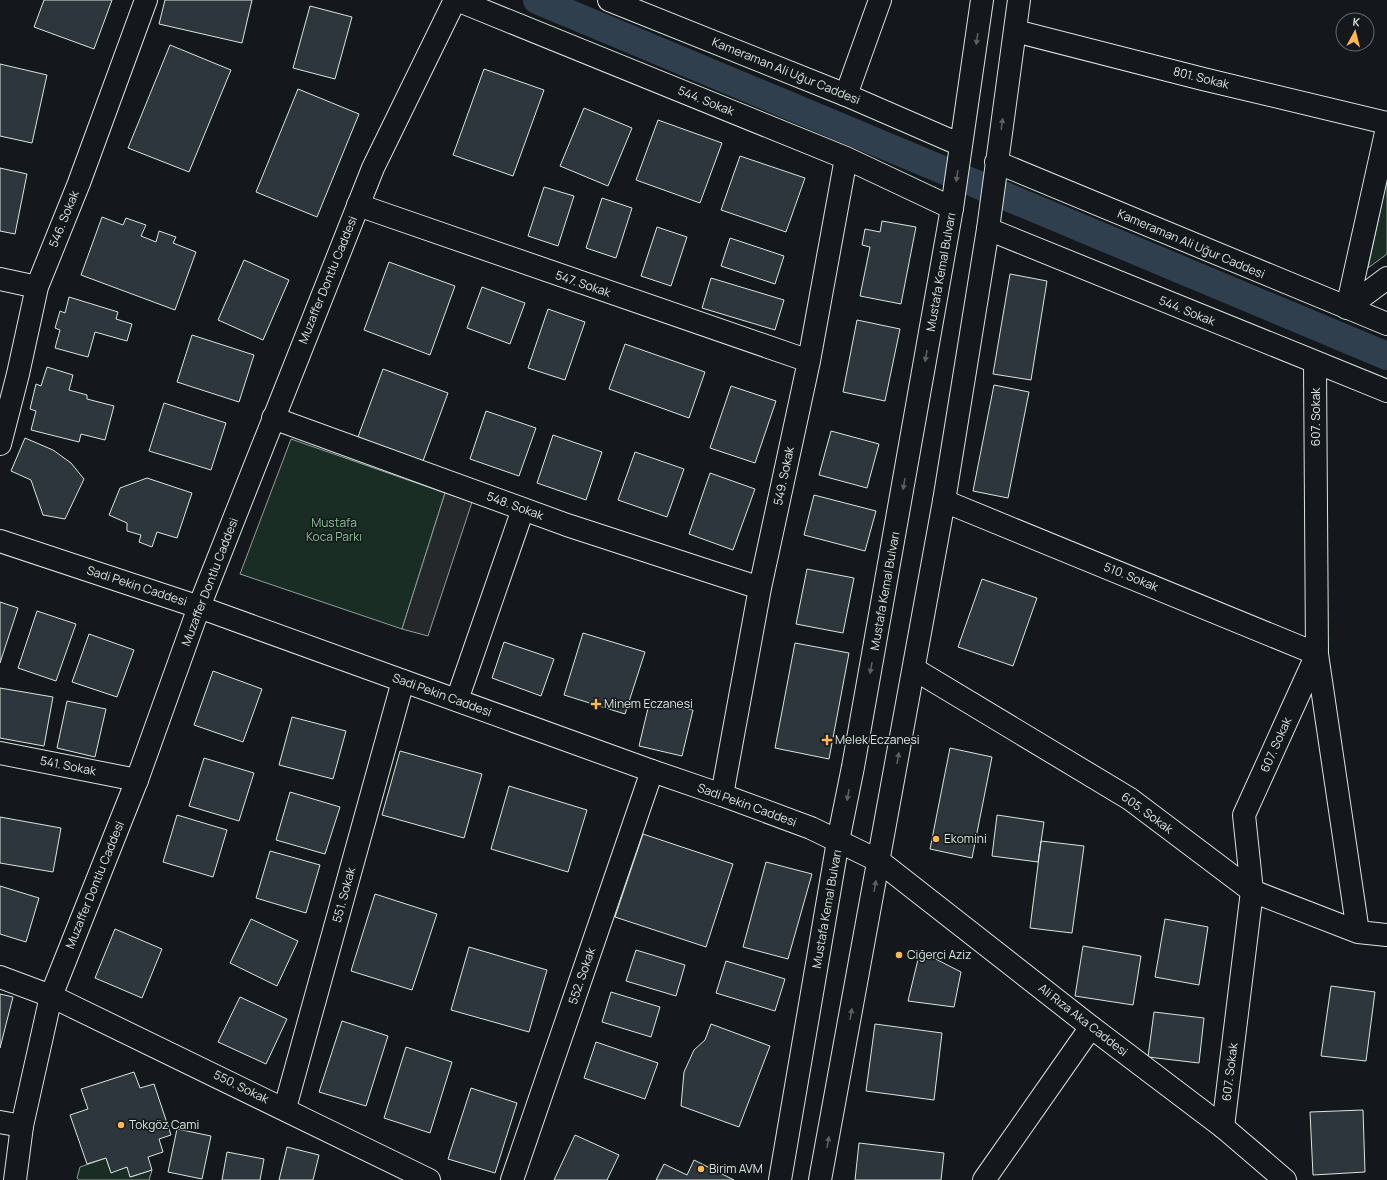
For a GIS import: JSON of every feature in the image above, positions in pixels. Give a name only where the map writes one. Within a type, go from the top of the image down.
[{"type":"street","name":"546. Sokak","points":[[0,444],[18,374],[37,287],[79,183],[146,0]]},
{"type":"street","name":"544. Sokak","points":[[456,0],[846,158],[952,208]]},
{"type":"street","name":"Muzaffer Dontlu Caddesi","points":[[15,1180],[22,1126],[51,996],[137,780],[199,607],[373,168],[456,0]]},
{"type":"street","name":"Kameraman Ali Uğur Caddesi","points":[[609,0],[846,95],[961,145]]},
{"type":"street","points":[[846,95],[880,0]]},
{"type":"street","name":"Mustafa Kemal Bulvarı","points":[[780,1180],[838,841],[858,744],[952,208],[982,0]]},
{"type":"street","points":[[820,1180],[944,501],[988,225],[1019,0]]},
{"type":"street","name":"801. Sokak","points":[[1015,31],[1203,79],[1387,123]]},
{"type":"street","points":[[1347,308],[1387,128]]},
{"type":"street","name":"549. Sokak","points":[[722,795],[760,588],[809,361],[846,158]]},
{"type":"street","name":"Kameraman Ali Uğur Caddesi","points":[[995,168],[1387,324]]},
{"type":"street","name":"547. Sokak","points":[[358,205],[809,361]]},
{"type":"street","name":"544. Sokak","points":[[988,225],[1387,391]]},
{"type":"street","points":[[1347,308],[1387,278]]},
{"type":"street","points":[[0,279],[37,287]]},
{"type":"street","name":"607. Sokak","points":[[1223,1127],[1252,891],[1244,815],[1317,654],[1315,362]]},
{"type":"street","name":"548. Sokak","points":[[273,418],[523,509],[760,588]]},
{"type":"street","name":"510. Sokak","points":[[944,501],[1317,654]]},
{"type":"street","points":[[457,700],[523,509]]},
{"type":"street","name":"Sadi Pekin Caddesi","points":[[0,541],[199,607],[722,795],[811,828],[879,861]]},
{"type":"street","points":[[1317,654],[1358,932]]},
{"type":"street","name":"605. Sokak","points":[[914,669],[1130,799],[1252,891],[1358,932],[1387,935]]},
{"type":"street","name":"551. Sokak","points":[[285,1108],[403,681]]},
{"type":"street","name":"541. Sokak","points":[[0,753],[137,780]]},
{"type":"street","name":"552. Sokak","points":[[512,1180],[652,771]]},
{"type":"street","name":"Ali Rıza Aka Caddesi","points":[[879,861],[1091,1027],[1223,1127],[1285,1180]]},
{"type":"street","name":"550. Sokak","points":[[0,977],[51,996],[285,1108],[429,1180]]},
{"type":"street","points":[[984,1180],[1091,1027]]},
{"type":"street","points":[[0,1122],[22,1126]]},
{"type":"green space","points":[[1387,179],[1387,254],[1368,268]]},
{"type":"green space","name":"Mustafa Koca Parkı","points":[[291,439],[445,493],[402,629],[240,574]]},
{"type":"green space","points":[[106,1158],[111,1172],[127,1167],[131,1177],[152,1170],[149,1180],[79,1180],[77,1178],[80,1167]]},
{"type":"shaded area","points":[[445,493],[472,502],[428,636],[402,629]]},
{"type":"building","points":[[44,0],[112,0],[94,49],[34,27]]},
{"type":"building","points":[[165,0],[252,0],[242,43],[159,24]]},
{"type":"building","points":[[310,6],[352,17],[335,79],[293,68]]},
{"type":"building","points":[[170,45],[231,70],[189,172],[128,148]]},
{"type":"building","points":[[0,64],[47,75],[32,143],[0,136]]},
{"type":"building","points":[[484,69],[544,90],[513,176],[453,155]]},
{"type":"building","points":[[298,89],[359,114],[317,217],[256,192]]},
{"type":"building","points":[[584,108],[632,128],[608,186],[560,166]]},
{"type":"building","points":[[658,120],[722,143],[700,203],[636,180]]},
{"type":"building","points":[[740,156],[805,178],[786,232],[721,210]]},
{"type":"building","points":[[0,168],[27,174],[15,234],[0,231]]},
{"type":"building","points":[[544,187],[574,196],[558,246],[528,236]]},
{"type":"building","points":[[602,198],[632,208],[616,258],[586,248]]},
{"type":"building","points":[[102,217],[123,225],[126,218],[146,225],[141,236],[156,242],[159,231],[176,237],[173,243],[196,252],[175,310],[81,275]]},
{"type":"building","points":[[882,221],[916,227],[901,304],[860,296],[870,247],[862,245],[865,229],[880,232]]},
{"type":"building","points":[[657,227],[687,237],[671,286],[641,276]]},
{"type":"building","points":[[730,238],[784,256],[775,284],[721,266]]},
{"type":"building","points":[[244,260],[289,280],[263,340],[218,320]]},
{"type":"building","points":[[389,262],[455,286],[430,355],[364,330]]},
{"type":"building","points":[[1010,274],[1047,281],[1031,380],[993,374]]},
{"type":"building","points":[[711,278],[784,300],[775,330],[702,308]]},
{"type":"building","points":[[482,287],[525,303],[510,344],[467,328]]},
{"type":"building","points":[[69,297],[118,312],[116,319],[132,324],[127,341],[95,332],[88,357],[55,348],[60,330],[55,328],[60,311],[65,313]]},
{"type":"building","points":[[548,309],[585,322],[565,380],[528,368]]},
{"type":"building","points":[[857,320],[900,329],[885,401],[843,392]]},
{"type":"building","points":[[192,335],[254,355],[239,402],[177,382]]},
{"type":"building","points":[[625,344],[705,372],[689,418],[609,389]]},
{"type":"building","points":[[47,367],[73,375],[69,390],[87,395],[87,399],[114,406],[105,440],[81,434],[79,442],[31,430],[36,411],[30,409],[36,384],[41,386]]},
{"type":"building","points":[[383,369],[448,393],[423,461],[358,437]]},
{"type":"building","points":[[994,385],[1029,392],[1008,498],[973,491]]},
{"type":"building","points":[[731,386],[776,401],[755,463],[710,448]]},
{"type":"building","points":[[164,403],[226,423],[211,470],[149,451]]},
{"type":"building","points":[[486,411],[536,428],[519,476],[470,459]]},
{"type":"building","points":[[831,431],[879,444],[867,488],[819,475]]},
{"type":"building","points":[[553,435],[602,452],[586,500],[537,483]]},
{"type":"building","points":[[25,438],[53,450],[71,463],[84,479],[65,519],[43,515],[31,480],[11,471]]},
{"type":"building","points":[[635,452],[684,469],[667,517],[618,500]]},
{"type":"building","points":[[710,473],[755,489],[733,550],[689,534]]},
{"type":"building","points":[[147,478],[192,493],[177,538],[157,532],[152,547],[139,542],[141,535],[127,531],[127,523],[109,515],[120,488]]},
{"type":"building","points":[[814,495],[876,511],[865,551],[804,535]]},
{"type":"building","points":[[807,569],[854,578],[843,633],[796,624]]},
{"type":"building","points":[[982,579],[1037,598],[1013,666],[958,647]]},
{"type":"building","points":[[0,602],[18,608],[0,663]]},
{"type":"building","points":[[37,611],[76,624],[56,681],[18,668]]},
{"type":"building","points":[[583,633],[645,652],[625,714],[564,695]]},
{"type":"building","points":[[89,634],[134,650],[117,697],[72,682]]},
{"type":"building","points":[[504,642],[554,659],[541,696],[492,678]]},
{"type":"building","points":[[795,643],[849,653],[829,759],[775,748]]},
{"type":"building","points":[[213,671],[262,689],[243,742],[194,725]]},
{"type":"building","points":[[0,688],[53,697],[44,746],[0,738]]},
{"type":"building","points":[[650,700],[693,710],[682,756],[639,746]]},
{"type":"building","points":[[67,701],[106,709],[95,757],[57,748]]},
{"type":"building","points":[[292,717],[346,731],[333,779],[279,765]]},
{"type":"building","points":[[950,748],[992,757],[972,858],[930,849]]},
{"type":"building","points":[[400,751],[482,774],[464,838],[382,815]]},
{"type":"building","points":[[204,758],[254,773],[239,821],[189,806]]},
{"type":"building","points":[[509,786],[587,810],[568,872],[491,849]]},
{"type":"building","points":[[290,792],[340,807],[325,854],[276,840]]},
{"type":"building","points":[[177,815],[227,830],[213,877],[163,862]]},
{"type":"building","points":[[997,815],[1044,822],[1038,862],[992,856]]},
{"type":"building","points":[[0,817],[61,828],[53,872],[0,863]]},
{"type":"building","points":[[643,834],[733,864],[706,947],[615,917]]},
{"type":"building","points":[[1041,841],[1084,846],[1072,933],[1030,928]]},
{"type":"building","points":[[270,851],[320,865],[306,913],[256,898]]},
{"type":"building","points":[[766,862],[812,874],[788,959],[743,947]]},
{"type":"building","points":[[0,886],[39,898],[26,942],[0,934]]},
{"type":"building","points":[[375,894],[437,914],[412,990],[351,971]]},
{"type":"building","points":[[251,919],[298,941],[277,986],[230,963]]},
{"type":"building","points":[[1165,919],[1208,927],[1199,985],[1155,977]]},
{"type":"building","points":[[115,929],[162,949],[142,998],[95,978]]},
{"type":"building","points":[[1083,946],[1141,956],[1133,1005],[1075,996]]},
{"type":"building","points":[[469,947],[547,970],[529,1032],[451,1010]]},
{"type":"building","points":[[636,950],[685,965],[676,996],[626,981]]},
{"type":"building","points":[[920,951],[961,972],[954,1007],[908,1001]]},
{"type":"building","points":[[726,961],[785,979],[775,1011],[716,993]]},
{"type":"building","points":[[1331,986],[1375,992],[1366,1061],[1321,1056]]},
{"type":"building","points":[[611,992],[660,1007],[651,1037],[602,1022]]},
{"type":"building","points":[[0,994],[13,997],[0,1048]]},
{"type":"building","points":[[240,997],[287,1019],[266,1064],[218,1042]]},
{"type":"building","points":[[1154,1012],[1204,1018],[1199,1063],[1148,1057]]},
{"type":"building","points":[[342,1021],[388,1036],[366,1106],[319,1092]]},
{"type":"building","points":[[711,1024],[770,1046],[739,1127],[681,1106],[684,1072],[694,1050],[705,1040]]},
{"type":"building","points":[[875,1024],[942,1033],[934,1100],[866,1091]]},
{"type":"building","points":[[596,1042],[658,1063],[645,1099],[584,1078]]},
{"type":"building","points":[[406,1047],[452,1062],[430,1133],[384,1118]]},
{"type":"building","name":"Tokgöz Cami","points":[[134,1072],[140,1088],[154,1084],[171,1135],[159,1139],[163,1152],[148,1157],[152,1170],[130,1177],[127,1167],[111,1173],[106,1158],[87,1164],[70,1115],[88,1109],[81,1089]]},
{"type":"building","points":[[471,1088],[517,1103],[495,1173],[448,1159]]},
{"type":"building","points":[[1363,1110],[1365,1172],[1313,1175],[1310,1112]]},
{"type":"building","points":[[177,1129],[211,1136],[202,1179],[168,1172]]},
{"type":"building","points":[[575,1135],[619,1155],[607,1180],[554,1180]]},
{"type":"building","points":[[859,1143],[944,1153],[941,1180],[855,1180]]},
{"type":"building","points":[[287,1147],[319,1155],[313,1180],[279,1180]]},
{"type":"building","points":[[227,1152],[264,1159],[260,1180],[222,1180]]},
{"type":"building","name":"Birim AVM","points":[[694,1160],[734,1180],[656,1180],[664,1164],[687,1175]]},
{"type":"waterway","points":[[537,0],[1387,356]]},
{"type":"place","name":"Minem Eczanesi","points":[[596,704]]},
{"type":"place","name":"Melek Eczanesi","points":[[827,740]]},
{"type":"place","name":"Ekomini","points":[[936,839]]},
{"type":"place","name":"Ciğerci Aziz","points":[[899,955]]},
{"type":"place","name":"Tokgöz Cami","points":[[121,1125]]},
{"type":"place","name":"Birim AVM","points":[[701,1169]]}]
